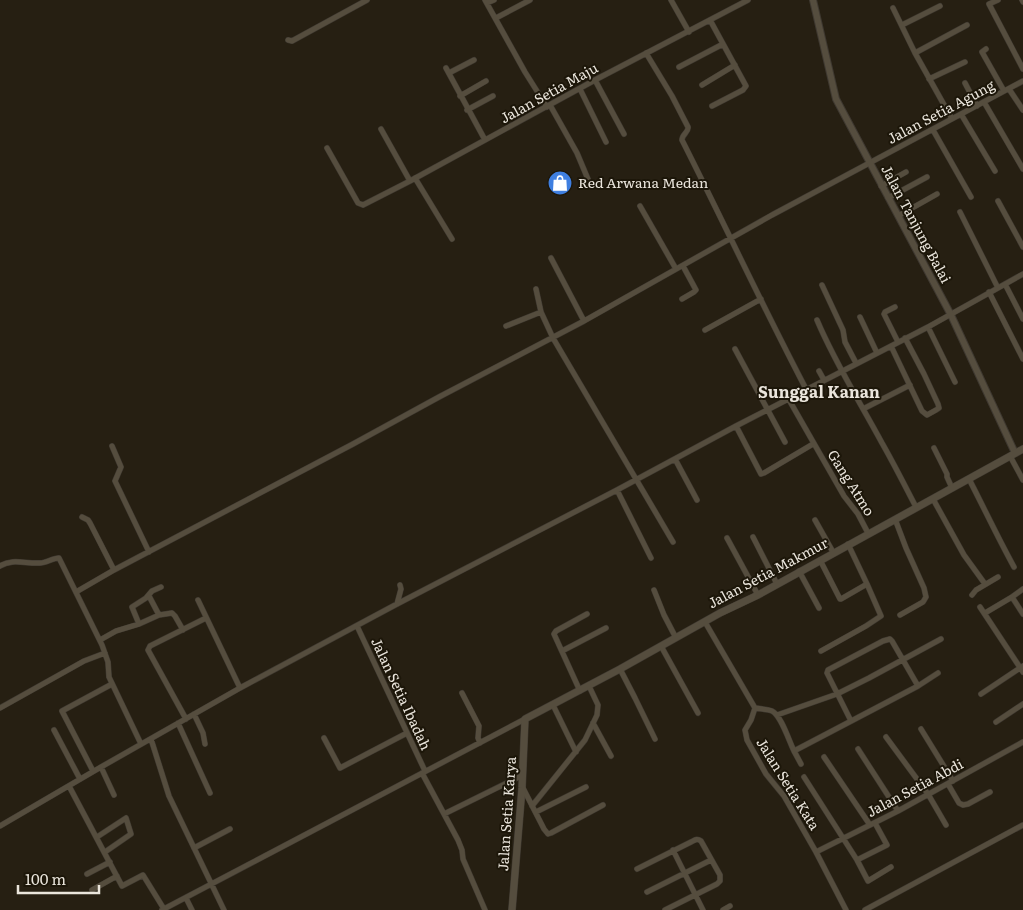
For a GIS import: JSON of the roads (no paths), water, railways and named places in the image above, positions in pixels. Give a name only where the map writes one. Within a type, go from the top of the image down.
[{"type":"main road","name":"Jalan Setia Makmur","points":[[525,719],[758,595],[1023,449]]},
{"type":"main road","name":"Jalan Setia Karya","points":[[511,909],[523,775],[525,719]]},
{"type":"street","points":[[288,40],[292,41],[367,0]]},
{"type":"street","points":[[494,0],[486,2],[525,72],[549,106],[577,154],[590,184]]},
{"type":"street","points":[[496,18],[530,0]]},
{"type":"street","points":[[671,0],[689,32]]},
{"type":"street","name":"Jalan Setia Maju","points":[[327,148],[356,200],[363,206],[595,80],[748,0]]},
{"type":"street","name":"Jalan Tanjung Balai","points":[[813,0],[836,99],[951,314],[1013,455]]},
{"type":"street","points":[[998,0],[988,2],[1023,68]]},
{"type":"street","points":[[902,25],[940,6]]},
{"type":"street","points":[[893,8],[929,79],[952,119]]},
{"type":"street","points":[[710,20],[746,84],[745,88],[712,106]]},
{"type":"street","points":[[915,52],[967,25]]},
{"type":"street","points":[[679,67],[723,44]]},
{"type":"street","points":[[986,48],[982,52],[1007,90],[1023,110]]},
{"type":"street","points":[[646,53],[689,129],[682,140],[806,389]]},
{"type":"street","points":[[474,60],[447,71],[485,140]]},
{"type":"street","points":[[929,79],[965,62]]},
{"type":"street","points":[[702,84],[735,65]]},
{"type":"street","points":[[595,80],[624,134]]},
{"type":"street","name":"Jalan Setia Agung","points":[[76,592],[114,570],[553,338],[772,215],[870,164],[1023,80]]},
{"type":"street","points":[[460,96],[486,81]]},
{"type":"street","points":[[965,83],[976,106]]},
{"type":"street","points":[[580,89],[606,142]]},
{"type":"street","points":[[468,110],[493,96]]},
{"type":"street","points":[[984,102],[1023,169]]},
{"type":"street","points":[[961,114],[995,171]]},
{"type":"street","points":[[381,129],[412,180],[452,239]]},
{"type":"street","points":[[933,130],[971,196]]},
{"type":"street","points":[[882,186],[906,172]]},
{"type":"street","points":[[888,198],[927,177]]},
{"type":"street","points":[[898,216],[937,194]]},
{"type":"street","points":[[998,201],[1023,247]]},
{"type":"street","points":[[640,206],[676,269]]},
{"type":"street","points":[[960,212],[998,288]]},
{"type":"street","points":[[551,258],[584,321]]},
{"type":"street","points":[[682,299],[696,290],[683,266]]},
{"type":"street","points":[[0,826],[240,688],[788,398],[928,327],[1023,274]]},
{"type":"street","points":[[1005,284],[1023,319]]},
{"type":"street","points":[[822,285],[856,364]]},
{"type":"street","points":[[536,289],[541,312],[553,338],[673,542]]},
{"type":"street","points":[[989,292],[1023,358]]},
{"type":"street","points":[[705,330],[761,299]]},
{"type":"street","points":[[895,307],[884,312],[884,314],[898,342]]},
{"type":"street","points":[[506,326],[541,312]]},
{"type":"street","points":[[860,316],[877,353]]},
{"type":"street","points":[[817,320],[825,340],[916,508]]},
{"type":"street","points":[[928,327],[955,382]]},
{"type":"street","points":[[891,346],[922,411],[927,415],[932,413],[939,408],[937,400],[905,338]]},
{"type":"street","points":[[735,349],[786,442]]},
{"type":"street","points":[[819,371],[824,380]]},
{"type":"street","points":[[863,409],[910,384]]},
{"type":"street","name":"Gang Atmo","points":[[788,398],[844,496],[858,514],[868,534]]},
{"type":"street","points":[[736,426],[761,474],[814,444]]},
{"type":"street","points":[[112,446],[121,467],[116,479],[116,485],[149,552]]},
{"type":"street","points":[[934,448],[952,488]]},
{"type":"street","points":[[1013,455],[1023,480]]},
{"type":"street","points":[[675,459],[696,500]]},
{"type":"street","points":[[969,479],[1014,566]]},
{"type":"street","points":[[616,490],[651,558]]},
{"type":"street","points":[[933,499],[964,555],[985,584]]},
{"type":"street","points":[[82,517],[90,523],[114,570]]},
{"type":"street","points":[[895,519],[924,588],[926,598],[923,602],[900,615]]},
{"type":"street","points":[[815,520],[833,552]]},
{"type":"street","points":[[753,537],[777,584]]},
{"type":"street","points":[[728,538],[758,595]]},
{"type":"street","points":[[821,651],[881,616],[848,544]]},
{"type":"street","points":[[0,566],[9,561],[41,563],[58,557],[100,640],[108,662],[109,677],[141,744]]},
{"type":"street","points":[[820,560],[840,599],[867,584]]},
{"type":"street","points":[[799,572],[819,608]]},
{"type":"street","points":[[972,595],[976,590],[998,577]]},
{"type":"street","points":[[397,604],[401,589],[400,584]]},
{"type":"street","points":[[139,624],[132,606],[149,596],[152,591],[161,587]]},
{"type":"street","points":[[985,613],[1023,589]]},
{"type":"street","points":[[654,590],[664,616],[676,638]]},
{"type":"street","points":[[149,596],[159,615]]},
{"type":"street","points":[[1012,597],[1023,614]]},
{"type":"street","points":[[198,600],[240,688]]},
{"type":"street","points":[[980,607],[1022,669],[981,694]]},
{"type":"street","points":[[100,640],[116,631],[159,615],[172,613],[183,630]]},
{"type":"street","points":[[580,691],[555,633],[588,614]]},
{"type":"street","points":[[186,718],[148,650],[150,646],[206,618]]},
{"type":"street","points":[[705,622],[755,708],[770,710],[777,715],[800,764]]},
{"type":"street","name":"Jalan Setia Ibadah","points":[[357,626],[424,772],[458,840],[463,859],[485,910]]},
{"type":"street","points":[[562,651],[606,628]]},
{"type":"street","points":[[851,721],[827,672],[883,641],[890,639],[892,641],[918,686]]},
{"type":"street","points":[[777,715],[837,694],[941,639]]},
{"type":"street","points":[[661,646],[698,713]]},
{"type":"street","points":[[0,708],[84,661],[105,653]]},
{"type":"street","points":[[620,669],[655,739]]},
{"type":"street","points":[[794,751],[918,686],[938,673]]},
{"type":"street","points":[[93,771],[62,711],[112,684]]},
{"type":"street","points":[[532,806],[585,740],[598,712],[598,705],[589,686]]},
{"type":"street","points":[[462,693],[479,726],[478,738],[480,743]]},
{"type":"street","points":[[996,722],[1023,704]]},
{"type":"street","points":[[553,705],[576,752]]},
{"type":"street","name":"Jalan Setia Kata","points":[[755,708],[751,720],[744,730],[748,740],[766,774],[784,796],[846,910]]},
{"type":"street","points":[[194,714],[203,734],[205,744]]},
{"type":"street","points":[[69,786],[122,886],[144,875],[163,910],[525,719]]},
{"type":"street","points":[[178,723],[210,793]]},
{"type":"street","points":[[593,723],[611,756]]},
{"type":"street","points":[[921,729],[951,782],[960,803],[963,805],[968,804],[990,792]]},
{"type":"street","points":[[54,730],[80,779]]},
{"type":"street","points":[[324,738],[340,768],[407,733]]},
{"type":"street","points":[[886,737],[928,794],[946,825]]},
{"type":"street","points":[[151,739],[169,796],[224,910]]},
{"type":"street","name":"Jalan Setia Abdi","points":[[816,852],[898,811],[1023,743]]},
{"type":"street","points":[[858,749],[898,811]]},
{"type":"street","points":[[824,757],[886,845],[857,860]]},
{"type":"street","points":[[101,767],[114,796]]},
{"type":"street","points":[[444,814],[523,775]]},
{"type":"street","points":[[804,777],[857,860],[871,887]]},
{"type":"street","points":[[536,812],[586,787]]},
{"type":"street","points":[[522,788],[546,832],[551,833],[604,805]]},
{"type":"street","points":[[97,837],[126,818],[130,834],[105,852]]},
{"type":"street","points":[[865,910],[1023,825]]},
{"type":"street","points":[[194,848],[230,829]]},
{"type":"street","points":[[637,870],[673,850],[696,840],[702,843],[720,875],[720,881],[665,910]]},
{"type":"street","points":[[673,850],[703,910]]},
{"type":"street","points":[[647,892],[711,860]]},
{"type":"street","points":[[87,874],[110,862]]},
{"type":"street","points":[[868,881],[891,867]]},
{"type":"street","points":[[92,890],[118,876]]},
{"type":"street","points":[[186,898],[192,910]]},
{"type":"street","points":[[723,910],[730,906]]},
{"type":"place","name":"Red Arwana Medan","points":[[560,183]]},
{"type":"district","name":"Sunggal Kanan","points":[[819,392]]}]
